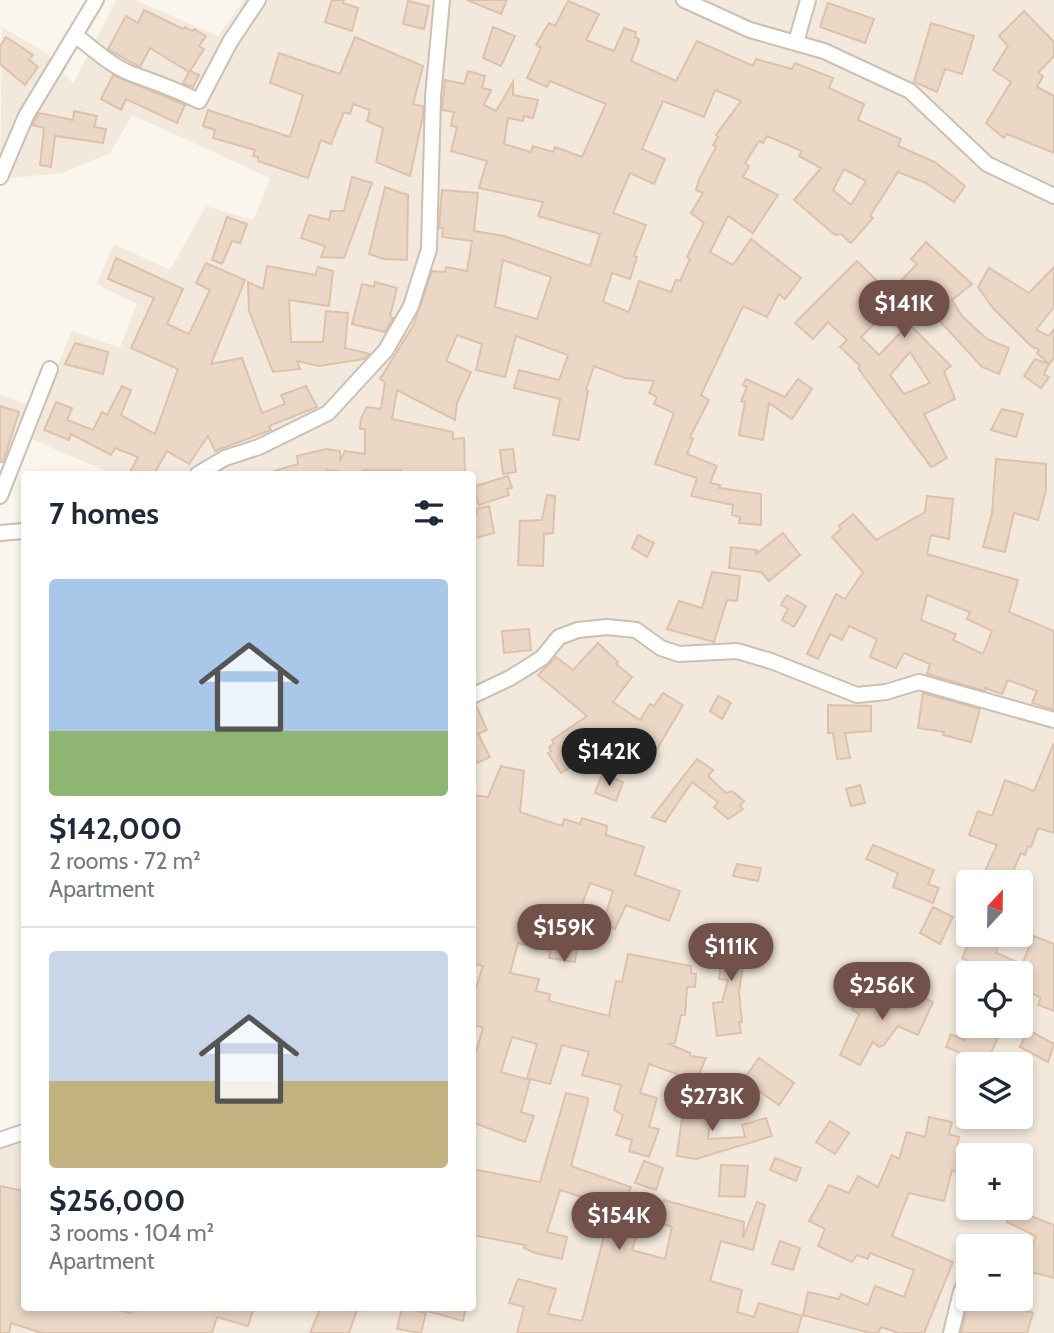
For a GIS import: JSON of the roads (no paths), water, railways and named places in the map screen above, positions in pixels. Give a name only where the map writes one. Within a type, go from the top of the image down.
[{"type":"street","points":[[0,177],[26,116],[96,0]]},
{"type":"street","points":[[76,36],[105,59],[131,73],[153,79],[199,101],[230,42],[258,0]]},
{"type":"street","points":[[203,471],[225,458],[258,447],[328,413],[386,350],[411,306],[429,248],[433,97],[442,0]]},
{"type":"street","points":[[684,0],[750,30],[824,51],[910,91],[986,164],[1054,195]]},
{"type":"street","points":[[796,42],[808,0]]},
{"type":"street","points":[[0,496],[50,369]]},
{"type":"street","points":[[0,533],[21,531]]},
{"type":"street","points":[[476,694],[510,678],[542,658],[559,637],[578,630],[607,628],[636,630],[661,648],[679,653],[737,652],[760,657],[857,695],[886,692],[919,682],[1054,720]]},
{"type":"street","points":[[0,1140],[21,1133]]},
{"type":"street","points":[[951,1333],[958,1311]]}]
